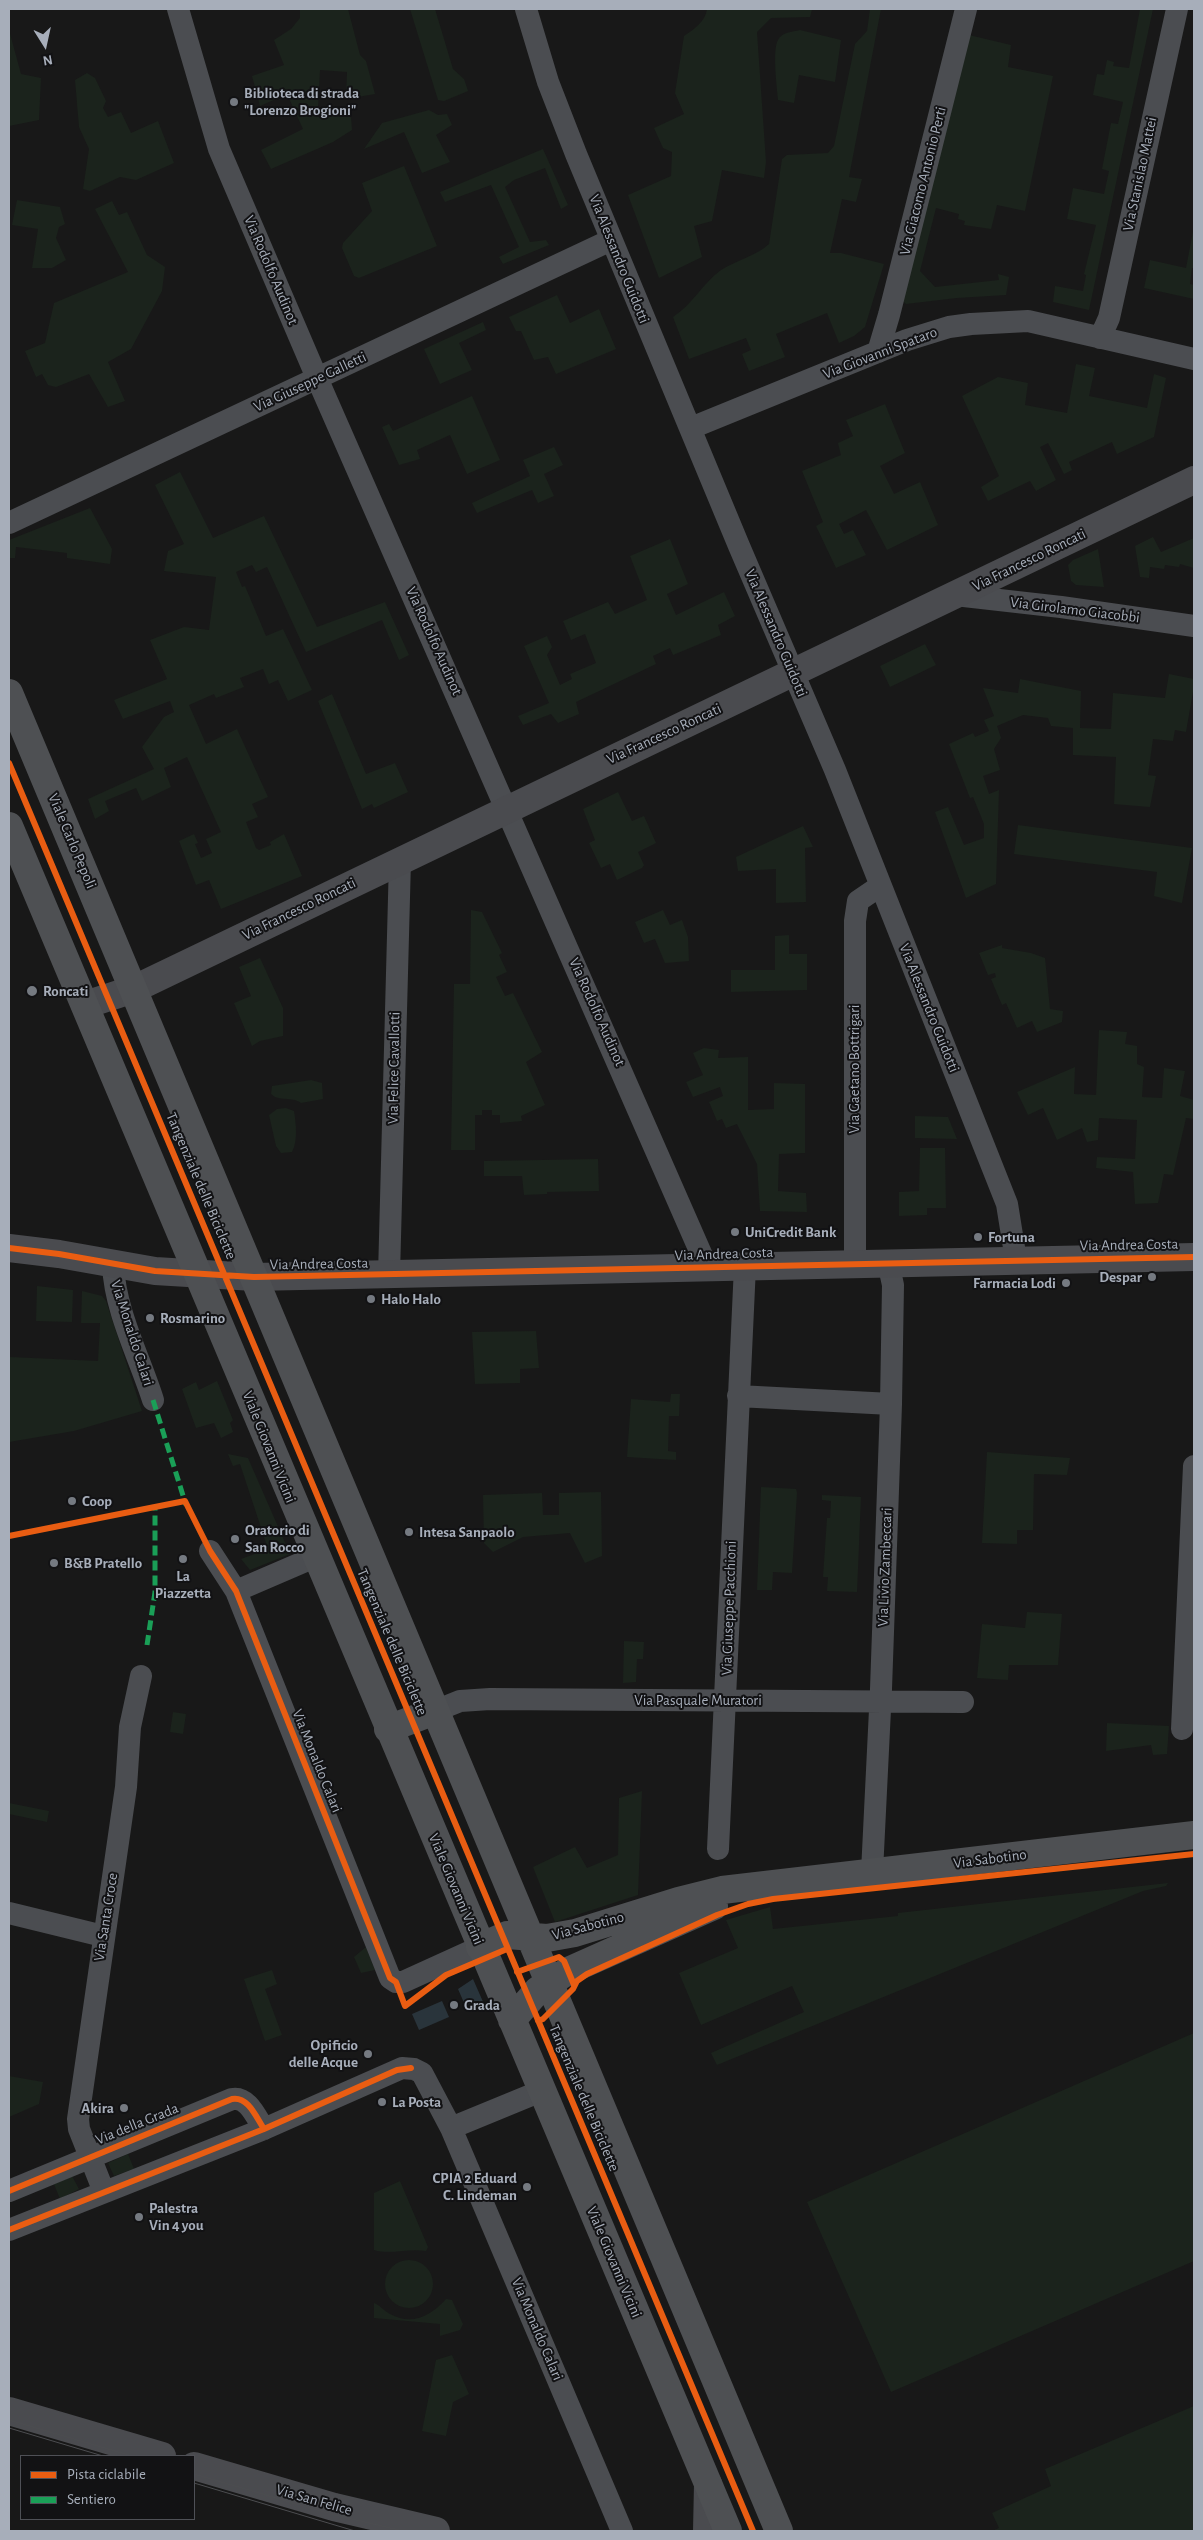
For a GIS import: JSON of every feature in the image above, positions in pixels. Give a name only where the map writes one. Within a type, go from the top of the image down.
[{"type":"main road","name":"Viale Carlo Pepoli","points":[[9,693],[254,1277]]},
{"type":"main road","points":[[9,826],[198,1274]]},
{"type":"main road","name":"Viale Giovanni Vicini","points":[[198,1274],[315,1557],[728,2531]]},
{"type":"main road","points":[[254,1277],[779,2531]]},
{"type":"main road","points":[[388,1729],[435,1711]]},
{"type":"main road","name":"Via Sabotino","points":[[480,1946],[507,1935],[563,1936],[699,1895],[786,1882],[1194,1835]]},
{"type":"main road","name":"Via Sabotino","points":[[512,2020],[528,2000],[548,1982],[576,1967],[701,1911],[786,1882]]},
{"type":"street","name":"Via Rodolfo Audinot","points":[[178,9],[219,149],[317,378],[508,808],[707,1267]]},
{"type":"street","name":"Via Alessandro Guidotti","points":[[526,9],[548,82],[611,240],[793,673],[1007,1204],[1016,1260]]},
{"type":"street","name":"Via Giacomo Antonio Perti","points":[[878,352],[966,9]]},
{"type":"street","name":"Via Stanislao Mattei","points":[[1100,338],[1109,318],[1177,9]]},
{"type":"street","name":"Via Giuseppe Galletti","points":[[9,523],[611,240]]},
{"type":"street","name":"Via Giovanni Spataro","points":[[691,428],[878,352],[949,327],[1002,321],[1028,321],[1194,359]]},
{"type":"street","name":"Via Francesco Roncati","points":[[134,989],[1194,480]]},
{"type":"street","name":"Via Girolamo Giacobbi","points":[[955,595],[1194,626]]},
{"type":"street","name":"Via Felice Cavallotti","points":[[388,1275],[400,860]]},
{"type":"street","name":"Via Gaetano Bottrigari","points":[[854,1264],[855,921],[858,901],[880,886]]},
{"type":"street","points":[[85,1005],[134,989]]},
{"type":"street","name":"Via Andrea Costa","points":[[9,1248],[51,1252],[160,1272],[254,1277],[888,1262],[1194,1257]]},
{"type":"street","name":"Via Livio Zambeccari","points":[[872,1872],[881,1700],[891,1404],[893,1285],[888,1262]]},
{"type":"street","name":"Via Monaldo Calari","points":[[104,1263],[114,1286],[153,1400]]},
{"type":"street","name":"Via Giuseppe Pacchioni","points":[[718,1849],[745,1266]]},
{"type":"street","points":[[738,1396],[891,1404]]},
{"type":"street","points":[[1182,1729],[1194,1466]]},
{"type":"street","name":"Via Monaldo Calari","points":[[210,1551],[236,1591],[390,1978],[396,1982],[403,1982],[480,1946]]},
{"type":"street","points":[[236,1591],[315,1557]]},
{"type":"street","name":"Via Santa Croce","points":[[90,2157],[79,2129],[78,2118],[126,1787],[130,1727],[141,1676]]},
{"type":"street","name":"Via Pasquale Muratori","points":[[435,1711],[460,1701],[490,1699],[964,1702]]},
{"type":"street","points":[[9,1913],[103,1936]]},
{"type":"street","name":"Via Monaldo Calari","points":[[264,2129],[397,2070],[411,2068],[426,2078],[451,2128],[622,2531]]},
{"type":"street","points":[[451,2128],[541,2091]]},
{"type":"street","name":"Via della Grada","points":[[9,2191],[238,2098],[247,2102],[264,2129]]},
{"type":"street","points":[[9,2230],[264,2129]]},
{"type":"street","name":"Via della Grada","points":[[90,2157],[104,2192]]},
{"type":"street","points":[[9,2411],[159,2455]]},
{"type":"street","name":"Via San Felice","points":[[195,2466],[334,2506],[436,2531]]},
{"type":"street","points":[[707,2531],[708,2484]]},
{"type":"shaded area","points":[[300,9],[348,9],[360,55],[366,61],[375,94],[346,99],[347,72],[320,70],[318,108],[345,109],[351,118],[352,130],[333,142],[271,169],[261,150],[303,129],[287,94],[260,106],[252,76],[284,65],[274,40],[291,29],[300,18]]},
{"type":"shaded area","points":[[410,9],[435,9],[453,69],[464,79],[468,91],[444,101],[438,100]]},
{"type":"shaded area","points":[[707,9],[812,9],[810,17],[771,18],[757,32],[766,162],[764,178],[722,170],[712,221],[694,226],[702,257],[659,278],[628,195],[671,176],[672,152],[663,148],[654,128],[684,114],[675,93],[684,36],[702,21]]},
{"type":"shaded area","points":[[870,9],[881,9],[849,177],[862,179],[856,202],[842,199],[830,253],[841,253],[884,264],[865,327],[854,336],[839,343],[827,313],[776,334],[785,357],[749,371],[742,354],[751,350],[746,338],[689,359],[673,317],[721,270],[758,252],[769,244],[782,159],[787,155],[828,153],[834,146],[855,44],[867,31]]},
{"type":"shaded area","points":[[1140,9],[1153,9],[1089,310],[1053,302],[1055,286],[1083,291],[1086,275],[1084,274],[1096,225],[1067,219],[1073,188],[1104,194],[1109,171],[1102,169],[1111,123],[1118,124],[1123,102],[1093,95],[1097,74],[1104,75],[1107,60],[1114,62],[1113,66],[1129,68]]},
{"type":"shaded area","points":[[9,30],[21,74],[41,78],[39,120],[9,126]]},
{"type":"shaded area","points":[[800,30],[841,40],[835,82],[799,75],[794,103],[778,100],[775,69],[776,45],[782,35]]},
{"type":"shaded area","points":[[969,35],[1011,45],[1008,67],[1053,76],[1025,211],[997,205],[991,229],[964,225],[965,221],[958,219],[959,214],[936,208],[920,271],[935,287],[999,280],[998,274],[1009,277],[1006,295],[906,304],[903,301]]},
{"type":"shaded area","points":[[87,73],[95,78],[106,101],[103,108],[108,117],[121,112],[131,133],[158,121],[174,163],[136,180],[120,177],[90,191],[83,189],[89,149],[79,127],[75,80]]},
{"type":"shaded area","points":[[429,110],[438,115],[447,114],[452,125],[436,135],[450,162],[422,173],[404,132],[364,149],[382,123]]},
{"type":"shaded area","points":[[543,149],[568,205],[561,209],[545,168],[514,180],[505,187],[530,242],[546,240],[549,245],[503,264],[499,257],[519,247],[491,185],[445,202],[440,192]]},
{"type":"shaded area","points":[[404,166],[437,246],[359,278],[354,276],[342,248],[343,243],[372,211],[362,183]]},
{"type":"shaded area","points":[[17,200],[60,207],[65,224],[59,227],[56,238],[66,260],[52,268],[32,268],[38,229],[12,225]]},
{"type":"shaded area","points":[[112,201],[119,215],[127,212],[147,255],[165,267],[162,291],[131,349],[108,362],[125,401],[108,407],[89,374],[56,387],[48,385],[42,374],[36,377],[25,351],[45,343],[54,303],[128,272],[95,209]]},
{"type":"shaded area","points":[[1194,226],[1194,268],[1192,268],[1190,284],[1194,285],[1194,299],[1144,288],[1150,260],[1186,268]]},
{"type":"shaded area","points":[[557,295],[570,323],[599,309],[616,349],[556,374],[548,357],[534,360],[521,331],[516,331],[509,317]]},
{"type":"shaded area","points":[[483,322],[486,330],[459,343],[472,370],[440,384],[424,349]]},
{"type":"shaded area","points":[[1076,364],[1095,368],[1089,396],[1147,408],[1154,374],[1166,378],[1154,437],[1117,454],[1112,442],[1069,462],[1072,470],[1064,474],[1048,443],[1040,447],[1056,480],[1036,491],[1030,481],[988,501],[981,487],[999,476],[962,396],[998,377],[1028,383],[1025,405],[1067,413]]},
{"type":"shaded area","points":[[472,396],[500,460],[467,474],[450,435],[417,450],[420,459],[399,465],[382,427],[389,424],[393,431]]},
{"type":"shaded area","points":[[885,404],[905,453],[880,466],[894,494],[920,482],[938,525],[887,550],[866,510],[839,524],[844,534],[853,530],[866,555],[836,568],[816,526],[823,522],[802,471],[841,455],[838,443],[853,436],[846,420]]},
{"type":"shaded area","points":[[554,447],[563,465],[544,474],[554,496],[538,503],[532,490],[477,513],[472,503],[530,476],[523,460]]},
{"type":"shaded area","points":[[180,472],[213,538],[264,516],[317,627],[385,602],[409,655],[399,660],[382,620],[306,652],[267,567],[256,572],[252,565],[236,572],[242,587],[245,586],[266,636],[283,629],[312,690],[288,701],[278,680],[269,684],[263,669],[240,678],[244,687],[216,698],[214,694],[189,705],[206,744],[237,729],[268,797],[252,804],[258,817],[246,822],[256,848],[259,850],[271,845],[270,842],[284,834],[302,876],[221,909],[209,880],[196,885],[179,841],[194,834],[198,843],[195,844],[201,858],[212,853],[206,839],[221,832],[187,757],[164,768],[171,787],[142,801],[136,788],[105,801],[109,811],[95,819],[88,799],[154,769],[142,747],[164,717],[174,712],[170,701],[123,719],[114,700],[167,679],[150,640],[184,627],[209,630],[216,577],[164,571],[168,551],[184,544],[155,485]]},
{"type":"shaded area","points":[[90,508],[112,549],[110,564],[67,558],[67,553],[16,547],[15,558],[9,558],[9,540]]},
{"type":"shaded area","points":[[1153,537],[1161,552],[1194,538],[1194,568],[1180,564],[1179,567],[1165,565],[1164,569],[1150,567],[1149,578],[1140,577],[1135,546]]},
{"type":"shaded area","points":[[670,539],[688,584],[667,594],[676,615],[724,592],[735,616],[718,625],[721,635],[673,655],[670,648],[653,656],[656,664],[576,702],[579,714],[558,723],[551,714],[523,725],[518,716],[549,703],[524,646],[547,636],[552,647],[547,655],[560,685],[572,679],[570,674],[596,663],[585,634],[571,640],[563,621],[608,602],[615,614],[647,600],[630,556]]},
{"type":"shaded area","points":[[1098,549],[1104,587],[1076,585],[1071,581],[1068,565],[1073,560]]},
{"type":"shaded area","points":[[925,644],[936,665],[890,687],[880,666]]},
{"type":"shaded area","points":[[1169,674],[1194,679],[1194,686],[1186,732],[1175,730],[1173,741],[1153,739],[1148,775],[1156,776],[1150,807],[1114,804],[1116,757],[1073,755],[1073,728],[1051,726],[1048,718],[1023,715],[997,726],[1001,738],[994,749],[1000,770],[983,776],[989,794],[999,790],[996,884],[966,898],[935,812],[948,807],[964,845],[984,838],[984,824],[973,797],[970,798],[949,744],[973,733],[975,737],[989,731],[984,720],[994,716],[983,688],[1018,693],[1020,679],[1081,691],[1080,728],[1111,729],[1113,693],[1165,698]]},
{"type":"shaded area","points":[[332,694],[366,774],[395,763],[408,792],[374,808],[372,804],[362,809],[318,701]]},
{"type":"shaded area","points":[[618,792],[632,821],[644,816],[656,843],[638,852],[644,865],[642,868],[617,880],[610,864],[601,868],[589,843],[595,840],[583,809]]},
{"type":"shaded area","points":[[1018,825],[1192,848],[1182,903],[1154,896],[1157,872],[1014,854]]},
{"type":"shaded area","points":[[803,826],[813,847],[805,848],[806,902],[776,903],[776,869],[738,871],[736,857]]},
{"type":"shaded area","points":[[471,910],[482,912],[502,953],[499,955],[507,972],[496,977],[505,996],[513,993],[542,1052],[526,1062],[545,1105],[521,1116],[522,1121],[500,1123],[500,1115],[492,1115],[492,1110],[482,1110],[482,1115],[475,1115],[475,1150],[451,1150],[454,984],[470,984]]},
{"type":"shaded area","points":[[663,910],[670,925],[682,920],[688,937],[689,961],[665,963],[655,939],[644,943],[635,922]]},
{"type":"shaded area","points":[[789,935],[789,954],[807,954],[807,990],[731,992],[731,970],[775,970],[775,936]]},
{"type":"shaded area","points":[[1002,945],[1002,948],[1031,953],[1045,958],[1050,1009],[1063,1011],[1062,1022],[1037,1032],[1032,1021],[1017,1028],[1006,1003],[1002,1005],[991,979],[996,977],[995,973],[988,975],[979,953]]},
{"type":"shaded area","points":[[260,958],[283,1008],[283,1036],[260,1041],[252,1046],[234,1003],[251,996],[239,967]]},
{"type":"shaded area","points":[[1099,1030],[1127,1032],[1125,1044],[1137,1046],[1137,1064],[1144,1067],[1142,1097],[1162,1098],[1164,1068],[1185,1071],[1180,1096],[1194,1100],[1194,1119],[1186,1118],[1173,1175],[1164,1174],[1158,1203],[1135,1204],[1133,1172],[1096,1168],[1097,1157],[1135,1159],[1137,1120],[1099,1118],[1098,1140],[1087,1142],[1082,1128],[1057,1140],[1043,1108],[1028,1115],[1017,1092],[1075,1067],[1074,1094],[1096,1095]]},
{"type":"shaded area","points":[[704,1048],[719,1050],[718,1058],[748,1057],[748,1110],[774,1109],[774,1083],[805,1084],[805,1153],[779,1154],[778,1191],[806,1193],[807,1212],[760,1211],[757,1164],[737,1124],[726,1128],[722,1119],[717,1121],[709,1102],[723,1096],[720,1087],[693,1097],[686,1082],[703,1075],[693,1053]]},
{"type":"shaded area","points":[[311,1080],[322,1083],[323,1099],[301,1103],[278,1098],[271,1094],[272,1086]]},
{"type":"shaded area","points":[[286,1108],[294,1111],[296,1137],[292,1152],[281,1153],[276,1146],[269,1115],[277,1109]]},
{"type":"shaded area","points":[[915,1116],[948,1117],[957,1139],[915,1138]]},
{"type":"shaded area","points":[[920,1148],[945,1148],[946,1208],[927,1208],[927,1215],[899,1216],[899,1192],[919,1191]]},
{"type":"shaded area","points":[[598,1159],[599,1191],[547,1192],[547,1194],[524,1195],[522,1176],[484,1176],[484,1161]]},
{"type":"shaded area","points":[[37,1286],[73,1290],[72,1322],[36,1321]]},
{"type":"shaded area","points":[[82,1291],[102,1296],[106,1301],[142,1411],[74,1431],[9,1442],[10,1357],[98,1361],[100,1323],[81,1323]]},
{"type":"shaded area","points":[[536,1331],[539,1368],[520,1369],[520,1383],[475,1384],[472,1332]]},
{"type":"shaded area","points":[[217,1381],[233,1420],[230,1423],[233,1432],[221,1438],[214,1423],[196,1428],[182,1389],[196,1382],[199,1390]]},
{"type":"shaded area","points":[[671,1394],[680,1394],[679,1416],[669,1416],[668,1451],[676,1452],[676,1460],[627,1457],[631,1399],[670,1402]]},
{"type":"shaded area","points":[[987,1452],[1070,1458],[1067,1475],[1034,1474],[1033,1530],[1017,1530],[1017,1544],[982,1543]]},
{"type":"shaded area","points":[[228,1454],[248,1458],[290,1554],[250,1570],[241,1559],[268,1549],[240,1464],[233,1466]]},
{"type":"shaded area","points":[[761,1487],[796,1489],[797,1493],[792,1573],[773,1572],[772,1590],[757,1590]]},
{"type":"shaded area","points":[[601,1492],[602,1556],[585,1563],[570,1533],[523,1537],[493,1552],[484,1543],[483,1495],[542,1493],[543,1515],[559,1515],[559,1493]]},
{"type":"shaded area","points":[[822,1495],[861,1497],[857,1592],[827,1591],[828,1577],[823,1577],[827,1518],[830,1518],[831,1501],[822,1500]]},
{"type":"shaded area","points":[[1027,1612],[1062,1614],[1058,1665],[1009,1665],[1008,1680],[977,1678],[982,1624],[1025,1628]]},
{"type":"shaded area","points":[[624,1641],[644,1642],[643,1659],[637,1659],[636,1682],[623,1683]]},
{"type":"shaded area","points":[[173,1712],[186,1714],[183,1734],[170,1732]]},
{"type":"shaded area","points":[[1107,1723],[1169,1726],[1167,1754],[1153,1755],[1151,1745],[1106,1751]]},
{"type":"shaded area","points":[[642,1791],[638,1895],[555,1922],[533,1867],[575,1847],[587,1868],[618,1855],[619,1798]]},
{"type":"shaded area","points":[[9,1803],[49,1811],[47,1822],[9,1814]]},
{"type":"shaded area","points":[[1168,1883],[1166,1886],[1143,1891],[717,2065],[711,2053],[804,2012],[792,1986],[701,2025],[679,1973],[738,1948],[726,1920],[770,1907],[773,1929],[898,1916],[898,1913]]},
{"type":"shaded area","points":[[366,1947],[375,1970],[361,1973],[354,1957]]},
{"type":"shaded area","points":[[272,1970],[277,1984],[265,1989],[282,2035],[265,2041],[244,1979]]},
{"type":"shaded area","points":[[473,1979],[484,2004],[468,2012],[458,1989]]},
{"type":"shaded area","points":[[442,2001],[449,2017],[419,2030],[412,2014]]},
{"type":"shaded area","points":[[1194,2033],[1194,2261],[891,2392],[807,2202]]},
{"type":"shaded area","points":[[9,2076],[43,2082],[39,2104],[9,2117]]},
{"type":"shaded area","points":[[128,2154],[134,2169],[114,2176],[108,2163]]},
{"type":"shaded area","points":[[72,2176],[79,2189],[60,2199],[54,2184]]},
{"type":"shaded area","points":[[400,2181],[428,2247],[426,2251],[386,2252],[374,2250],[374,2193]]},
{"type":"shaded area","points":[[404,2260],[414,2260],[426,2267],[433,2279],[433,2289],[426,2301],[414,2308],[404,2308],[396,2304],[389,2297],[385,2289],[385,2279],[389,2271],[396,2264]]},
{"type":"shaded area","points":[[446,2299],[452,2300],[463,2324],[460,2330],[440,2336],[440,2324],[374,2318],[374,2303],[388,2313],[406,2319],[413,2319],[434,2310]]},
{"type":"shaded area","points":[[452,2355],[469,2394],[453,2402],[446,2436],[422,2431],[436,2360]]},
{"type":"shaded area","points":[[1194,2406],[1194,2531],[992,2531],[999,2528],[992,2513],[1051,2486],[1045,2469]]},
{"type":"tram line","points":[[9,2420],[129,2455]]},
{"type":"tram line","points":[[9,2428],[100,2455]]},
{"type":"tram line","points":[[195,2474],[331,2514],[403,2531]]},
{"type":"tram line","points":[[195,2483],[355,2531]]},
{"type":"marked path","points":[[153,1400],[186,1505]]},
{"type":"marked path","points":[[147,1645],[155,1592],[155,1507]]},
{"type":"cycle path","name":"Tangenziale delle Biciclette","points":[[9,763],[753,2531]]},
{"type":"cycle path","points":[[9,1248],[59,1254],[155,1271],[254,1277],[1194,1257]]},
{"type":"cycle path","points":[[9,1536],[185,1501],[210,1551],[236,1591],[390,1978],[396,1982],[405,2006],[446,1975],[507,1949]]},
{"type":"cycle path","name":"Tangenziale delle Biciclette","points":[[538,2021],[543,2019],[573,1989],[577,1981],[587,1974],[717,1915],[748,1904],[773,1899],[1194,1854]]},
{"type":"cycle path","points":[[517,1972],[559,1957],[564,1961],[574,1985]]},
{"type":"cycle path","points":[[9,2230],[264,2129],[397,2070],[411,2068]]},
{"type":"cycle path","points":[[9,2191],[232,2099],[238,2099],[247,2104],[255,2113],[264,2129]]},
{"type":"place","name":"Biblioteca di strada \"Lorenzo Brogioni\"","points":[[234,102]]},
{"type":"place","name":"Roncati","points":[[32,991]]},
{"type":"place","name":"UniCredit Bank","points":[[735,1232]]},
{"type":"place","name":"Fortuna","points":[[978,1237]]},
{"type":"place","name":"Despar","points":[[1152,1277]]},
{"type":"place","name":"Farmacia Lodi","points":[[1066,1283]]},
{"type":"place","name":"Halo Halo","points":[[371,1299]]},
{"type":"place","name":"Rosmarino","points":[[150,1318]]},
{"type":"place","name":"Coop","points":[[72,1501]]},
{"type":"place","name":"Intesa Sanpaolo","points":[[409,1532]]},
{"type":"place","name":"Oratorio di San Rocco","points":[[235,1539]]},
{"type":"place","name":"La Piazzetta","points":[[183,1559]]},
{"type":"place","name":"B&B Pratello","points":[[54,1563]]},
{"type":"place","name":"Grada","points":[[454,2005]]},
{"type":"place","name":"Opificio delle Acque","points":[[368,2054]]},
{"type":"place","name":"La Posta","points":[[382,2102]]},
{"type":"place","name":"Akira","points":[[124,2108]]},
{"type":"place","name":"CPIA 2 Eduard C. Lindeman","points":[[527,2187]]},
{"type":"place","name":"Palestra Vin 4 you","points":[[139,2217]]}]
